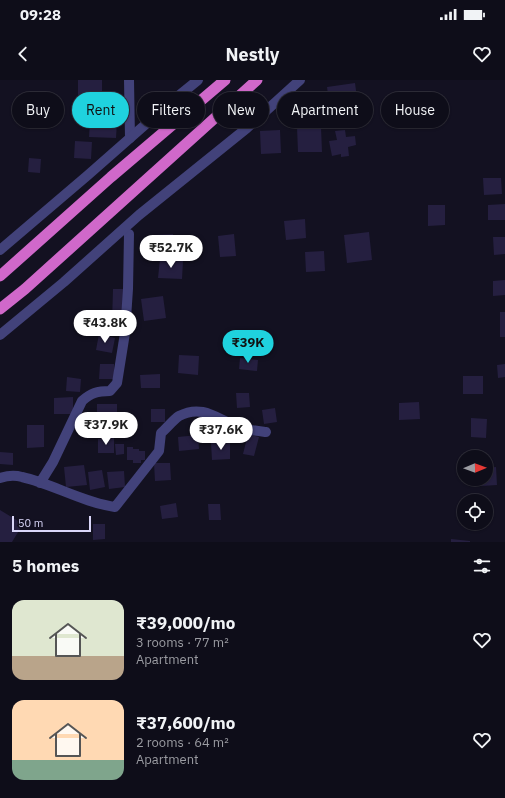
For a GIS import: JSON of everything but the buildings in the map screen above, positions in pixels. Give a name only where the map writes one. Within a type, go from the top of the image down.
[{"type":"highway","points":[[0,276],[111,177],[225,80]]},
{"type":"highway","points":[[0,309],[25,289],[257,80]]},
{"type":"street","points":[[129,80],[130,138]]},
{"type":"street","points":[[0,250],[198,80]]},
{"type":"street","points":[[0,335],[64,282],[139,215],[247,128],[300,80]]},
{"type":"street","points":[[40,483],[53,462],[82,401],[90,394],[98,391],[110,390],[117,383],[125,325],[128,289],[129,234]]},
{"type":"street","points":[[0,478],[20,476],[100,504],[115,507],[159,451],[161,433],[179,417],[193,412],[206,412],[219,420],[242,428],[266,432]]}]
